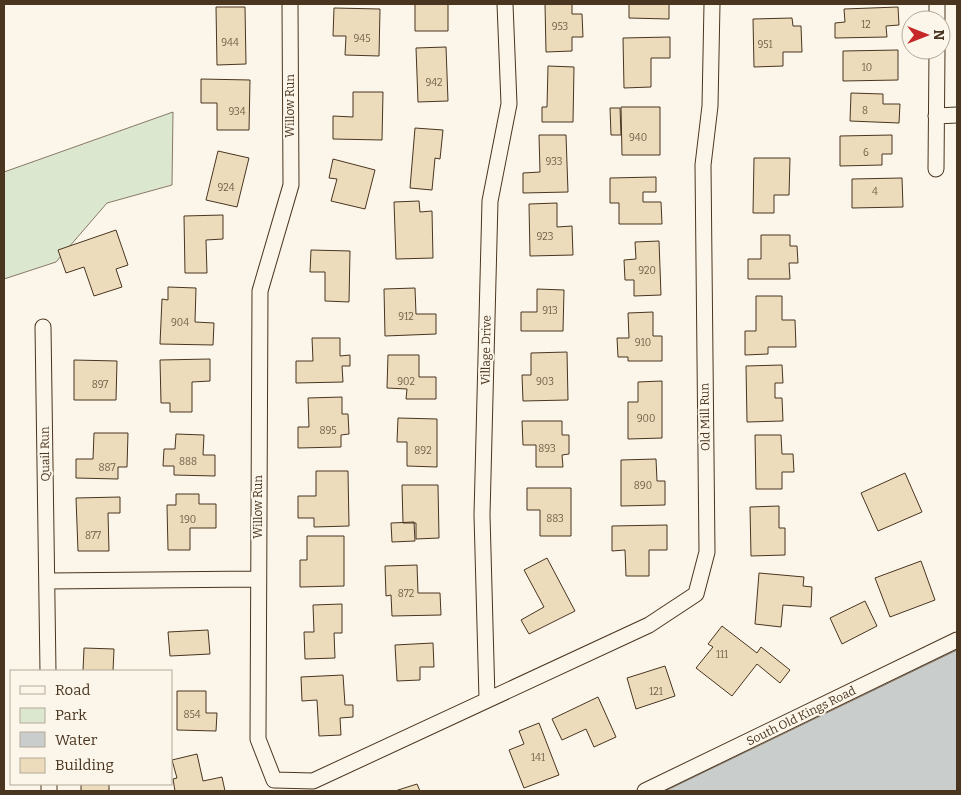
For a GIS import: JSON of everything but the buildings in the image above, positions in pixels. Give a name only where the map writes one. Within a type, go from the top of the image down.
[{"type":"street","name":"Willow Run","points":[[290,4],[290,185],[260,291],[258,738],[274,780],[313,781],[487,699]]},
{"type":"street","name":"Village Drive","points":[[487,699],[482,515],[490,201],[509,104],[505,4]]},
{"type":"street","name":"Old Mill Run","points":[[487,699],[648,625],[696,594],[707,552],[703,165],[710,106],[712,4]]},
{"type":"street","points":[[936,169],[937,60]]},
{"type":"street","points":[[936,116],[957,116]]},
{"type":"street","name":"Quail Run","points":[[42,327],[48,581],[48,670]]},
{"type":"street","points":[[48,581],[258,580]]},
{"type":"street","name":"South Old Kings Road","points":[[644,791],[957,640]]},
{"type":"green space","points":[[173,112],[172,185],[107,203],[56,262],[4,279],[4,172]]},
{"type":"water","points":[[957,650],[957,791],[665,791]]}]
